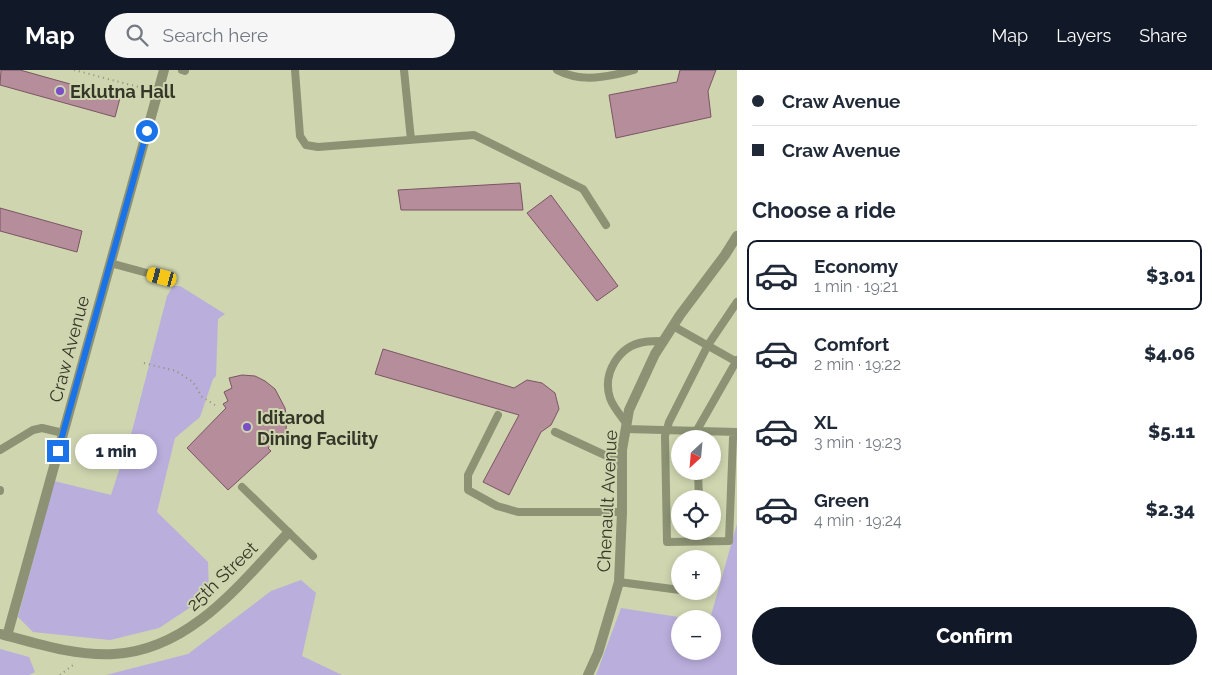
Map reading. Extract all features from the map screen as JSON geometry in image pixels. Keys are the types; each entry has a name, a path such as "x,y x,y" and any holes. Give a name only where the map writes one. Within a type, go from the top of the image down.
{"street":[{"name":"Craw Avenue","path":"3,635 63,433 164,70"},
{"name":"Chenault Avenue","path":"588,675 598,653 619,582 622,450 629,410 656,354 673,326 737,236"},
{"name":"25th Street","path":"3,635 79,653 114,654 138,650 182,633 221,604 288,533"}],"lane":[{"path":"295,70 300,136 306,145 318,147 474,135 583,189 606,225"},
{"path":"404,70 411,140"},
{"path":"557,70 563,74 584,78 611,77 634,70"},
{"path":"110,263 162,277"},
{"path":"737,302 708,345 669,422 666,436 666,542 729,541 734,438 737,432"},
{"path":"673,326 737,361 700,430"},
{"path":"664,341 643,342 626,350 615,360 607,377 610,398 626,426 671,431"},
{"path":"498,415 468,475 468,490 497,506 518,512 622,512"},
{"path":"0,450 34,430 42,428 63,433"},
{"path":"556,432 622,463"},
{"path":"721,433 737,432"},
{"path":"242,487 313,556"},
{"path":"619,582 671,589"}],"path":[{"path":"74,70 158,93"},
{"path":"144,363 176,370 193,382 202,397 215,405"},
{"path":"60,675 73,666 79,653"}],"shaded area":[{"path":"173,286 180,286 225,314 218,319 216,376 213,379 200,417 175,438 157,512 208,562 209,595 159,628 110,640 33,632 18,617 54,481 111,495 132,431 167,296"},
{"path":"737,524 737,675 596,675 621,608 671,616 671,660 721,660 721,610 713,610 715,600 721,600 721,580"},
{"path":"301,580 316,593 302,656 342,675 106,675 188,654 271,591"},
{"path":"0,649 29,657 35,672 29,675 0,675"}],"building":[{"name":"Eklutna Hall","path":"1,70 20,70 120,98 115,117 0,85"},
{"path":"680,70 716,70 708,91 711,117 616,138 609,95 677,82"},
{"path":"520,183 523,210 401,210 398,190"},
{"path":"551,195 618,286 597,301 527,213"},
{"path":"0,208 82,231 77,252 0,231"},
{"path":"383,349 514,388 527,380 542,383 555,393 559,409 551,425 541,432 509,495 483,482 519,415 375,374"},
{"name":"Iditarod Dining Facility","path":"242,375 255,376 275,389 285,408 287,421 285,437 281,436 268,448 271,451 228,490 187,448 226,408 223,404 228,401 224,392 232,388 229,378"}],"place":[{"name":"Eklutna Hall","path":"60,91"},
{"name":"Iditarod Dining Facility","path":"247,427"}],"route":[{"path":"58,451 147,131"}]}
